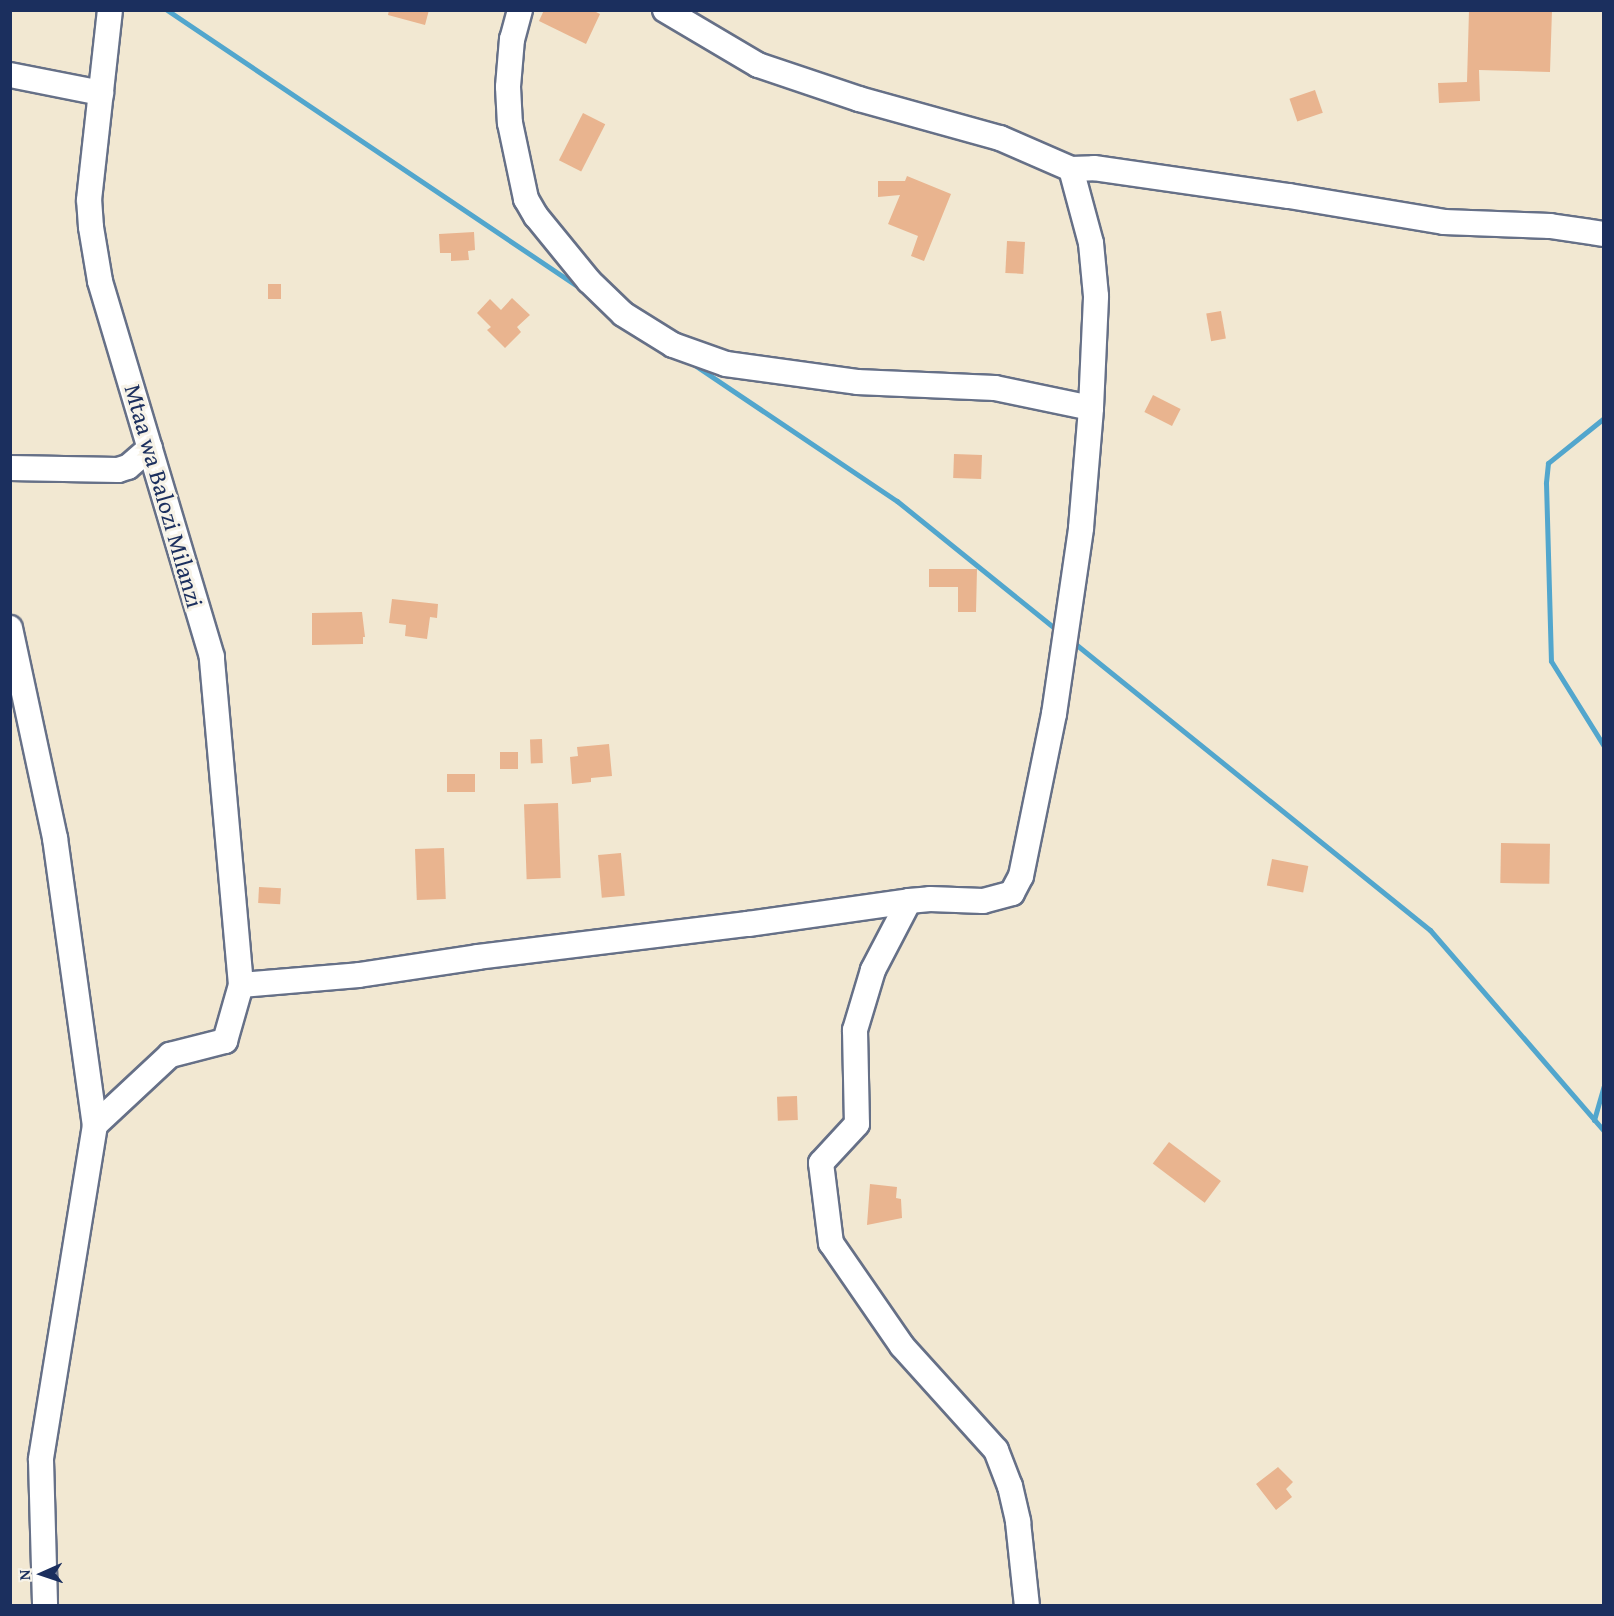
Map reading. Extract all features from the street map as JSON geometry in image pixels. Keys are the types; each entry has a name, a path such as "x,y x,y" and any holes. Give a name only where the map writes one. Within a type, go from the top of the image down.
{"street":[{"name":"Mtaa wa Balozi Milanzi","path":"111,10 89,200 91,227 100,281 212,657 241,985"},
{"path":"520,10 512,39 508,87 510,123 526,199 536,216 589,281 623,314 673,345 726,364 857,382 995,388 1091,408"},
{"path":"665,10 758,65 858,99 1000,138 1071,169 1094,168 1278,194 1444,222 1550,226 1604,234"},
{"path":"10,75 101,93"},
{"path":"95,1125 170,1055 225,1041 241,985 359,975 478,957 748,924 909,901 930,899 983,901 1012,893 1022,876 1054,714 1081,528 1091,408 1096,296 1091,243 1071,169"},
{"path":"10,468 118,470 128,467 150,448"},
{"path":"10,628 55,838 95,1125 41,1460 45,1605"},
{"path":"909,901 873,970 855,1030 857,1124 821,1163 831,1243 902,1346 996,1450 1010,1486 1018,1522 1028,1605"}],"building":[{"path":"389,10 429,10 425,25 388,15"},
{"path":"544,10 592,10 600,14 586,44 539,21"},
{"path":"1469,10 1552,10 1550,72 1479,70 1480,101 1439,103 1438,83 1467,82"},
{"path":"1315,90 1323,113 1297,121 1289,99"},
{"path":"583,113 605,124 581,172 559,160"},
{"path":"907,176 951,194 924,261 911,256 918,236 888,224 900,195 878,197 878,181 905,181"},
{"path":"474,232 475,250 468,251 469,260 451,261 451,253 440,253 439,234"},
{"path":"1007,241 1025,242 1023,274 1005,273"},
{"path":"268,284 281,284 281,299 268,299"},
{"path":"512,298 530,315 517,327 521,332 505,348 487,330 491,327 477,313 490,299 501,310"},
{"path":"1221,311 1226,339 1211,341 1206,314"},
{"path":"1153,395 1181,409 1172,426 1144,412"},
{"path":"954,454 982,455 981,479 953,478"},
{"path":"929,569 977,569 976,612 958,612 958,587 929,587"},
{"path":"392,599 438,604 437,618 430,617 427,639 405,636 406,625 389,623"},
{"path":"362,612 365,637 363,637 363,644 312,645 312,613"},
{"path":"530,739 542,739 543,763 531,763"},
{"path":"609,744 612,776 591,778 591,782 572,784 570,757 578,756 577,747"},
{"path":"500,752 518,752 518,769 500,769"},
{"path":"447,774 475,774 475,792 447,792"},
{"path":"558,803 561,878 527,879 524,804"},
{"path":"1501,843 1550,844 1549,884 1500,883"},
{"path":"444,848 446,899 417,900 415,849"},
{"path":"621,853 625,896 602,898 598,855"},
{"path":"1272,859 1308,866 1303,893 1267,886"},
{"path":"259,887 281,888 280,904 258,903"},
{"path":"797,1096 798,1120 778,1121 777,1097"},
{"path":"1169,1142 1221,1181 1205,1203 1153,1164"},
{"path":"870,1184 897,1187 896,1198 901,1199 902,1218 867,1225"},
{"path":"1278,1467 1293,1482 1286,1489 1292,1497 1276,1510 1256,1484"}],"waterway":[{"path":"167,10 583,290"},
{"path":"693,364 897,501 1058,631"},
{"path":"1604,418 1548,463 1546,483 1551,661 1604,746"},
{"path":"1073,642 1430,930 1604,1131"},
{"path":"1594,1120 1604,1086"}]}
